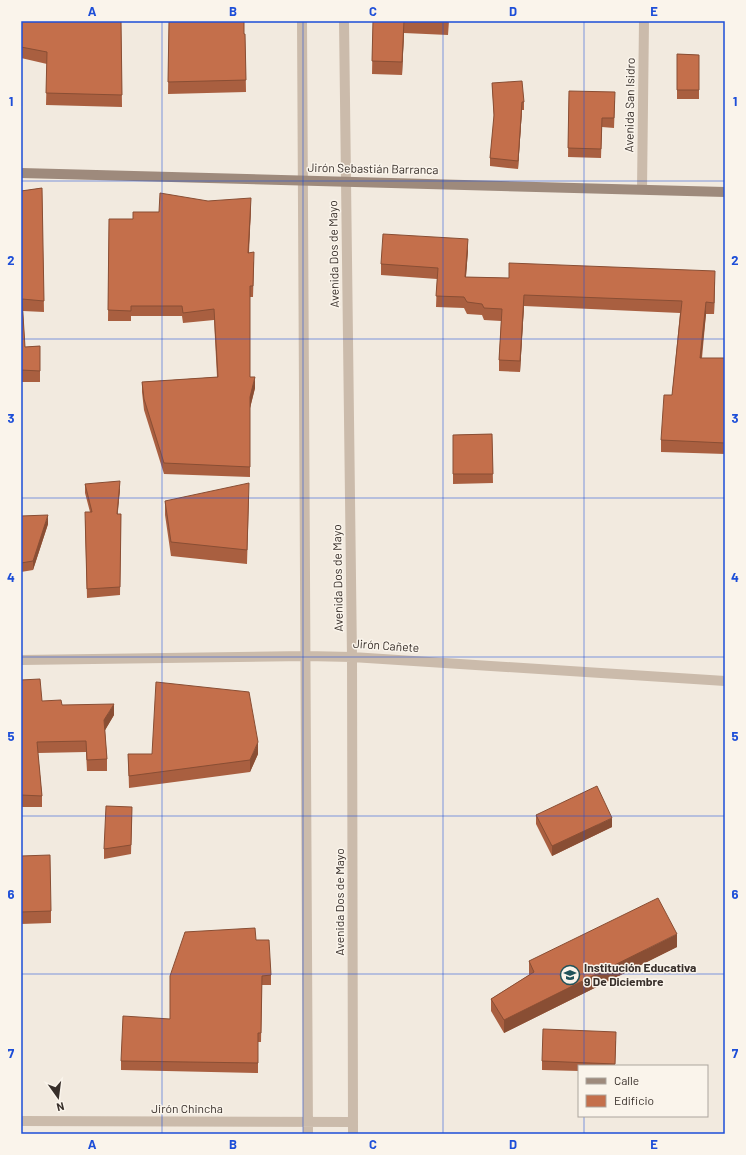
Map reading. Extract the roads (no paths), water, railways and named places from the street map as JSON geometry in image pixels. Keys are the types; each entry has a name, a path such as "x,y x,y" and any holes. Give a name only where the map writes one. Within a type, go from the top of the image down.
{"street":[{"path":"302,21 308,1134"},
{"name":"Avenida Dos de Mayo","path":"344,21 352,657 353,1134"},
{"name":"Avenida San Isidro","path":"642,189 644,21"},
{"name":"Jirón Sebastián Barranca","path":"21,173 725,192"},
{"name":"Jirón Cañete","path":"21,660 306,656 352,657 725,681"},
{"name":"Jirón Chincha","path":"21,1121 353,1122"}],"place":[{"name":"Institución Educativa 9 De Diciembre","path":"570,975"}]}
